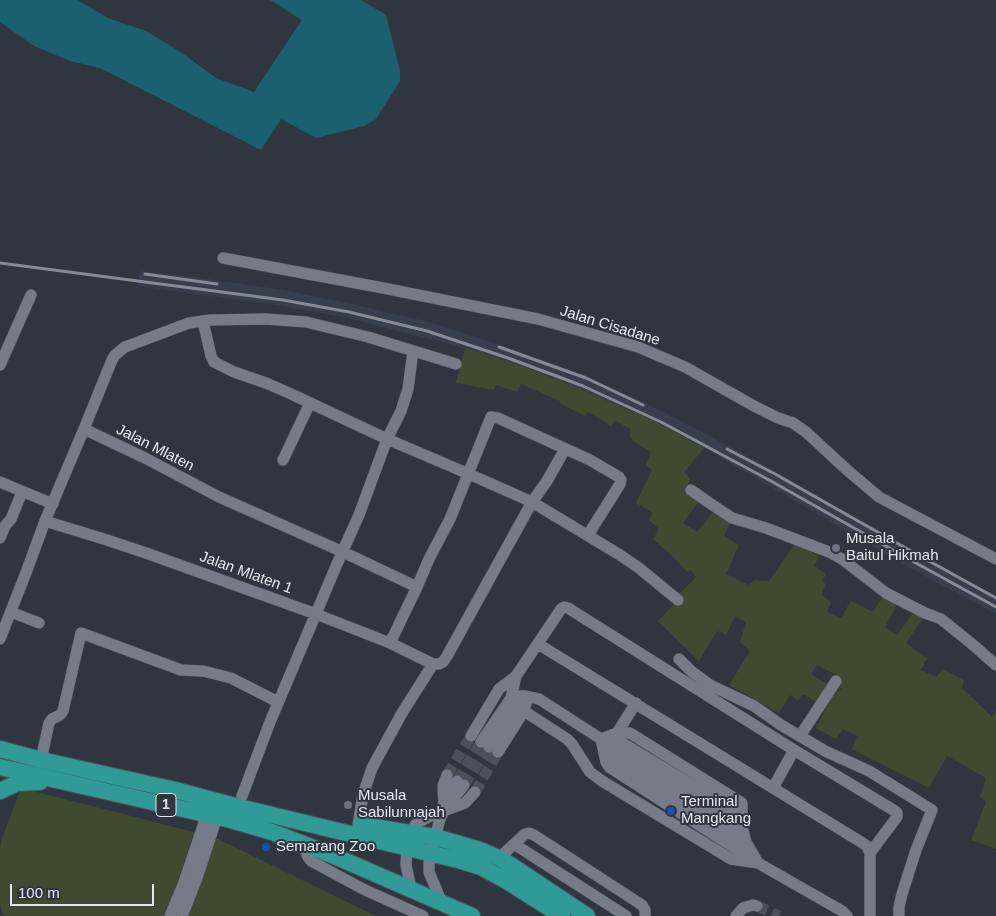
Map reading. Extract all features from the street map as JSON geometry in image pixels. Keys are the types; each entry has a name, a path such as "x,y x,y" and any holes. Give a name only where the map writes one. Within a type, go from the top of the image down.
{"highway":[{"name":"1","path":"0,749 176,790 199,788 226,811 272,832 332,854 472,916"},
{"name":"1","path":"0,767 226,811 341,831 408,840"},
{"path":"0,791 17,783 60,780"},
{"path":"226,811 358,825 408,840 433,845 469,846 499,858 587,916"},
{"path":"332,854 343,843 341,831"},
{"path":"433,845 505,880 562,916"}],"street":[{"name":"Jalan Cisadane","path":"222,258 538,319 638,347 685,367 754,406 793,423 806,432 879,497 996,559"},
{"path":"0,365 31,295"},
{"path":"0,638 6,618 45,521 115,355 125,347 189,323 266,318 306,322 368,337 456,364"},
{"path":"203,321 214,362 234,372 266,383 387,439 532,502 640,568 678,600"},
{"path":"170,916 256,755 359,515 387,439 401,411 408,389 413,351"},
{"path":"283,460 310,403"},
{"path":"390,643 450,519 491,417 498,418 565,449 619,477 621,480 620,484 588,535"},
{"name":"Jalan Mlaten","path":"84,429 145,458 219,497 417,587"},
{"path":"358,825 363,796 372,768 433,664 443,662 447,656 532,502 547,481 565,449"},
{"path":"0,482 53,504"},
{"path":"691,490 732,518 781,533 842,559 886,592 941,620 996,665"},
{"path":"0,538 5,526 11,519 22,492"},
{"name":"Jalan Mlaten 1","path":"45,521 130,548 316,614 390,643 433,664"},
{"path":"485,744 499,689 516,676 561,609 568,608 897,813 897,817 870,853"},
{"path":"6,618 39,623"},
{"path":"41,760 49,723 52,718 60,715 63,711 81,633 181,670 203,671 230,678 278,702"},
{"path":"538,644 867,846 870,853 870,916"},
{"path":"679,659 710,685 754,706 800,736 836,757 883,779 932,810 916,850 902,894 899,916"},
{"path":"485,744 526,708 520,696 516,676"},
{"path":"800,736 836,681"},
{"path":"520,696 540,699 742,827"},
{"path":"485,744 520,696"},
{"path":"617,734 636,703"},
{"path":"524,711 572,744 590,772 596,777 731,858 758,863"},
{"path":"601,739 617,734 630,733 742,803 742,827 746,842 758,863"},
{"path":"601,739 624,744 742,815"},
{"path":"601,739 614,758 746,842"},
{"path":"601,739 609,768 730,846 842,911 847,916"},
{"path":"773,788 794,750"},
{"path":"442,904 429,872 429,864 439,822 456,780 443,786 445,805"},
{"path":"411,889 407,873 408,840 416,824 445,805 465,803 475,792"},
{"path":"182,916 226,811"},
{"path":"499,858 525,834 534,835 642,905 645,910 645,916"},
{"path":"514,844 626,916"},
{"path":"307,845 306,852 311,861 366,890 423,916"},
{"path":"736,916 742,908 753,905 757,906"}],"shaded area":[{"path":"140,271 284,290 429,322 588,376 668,414 777,472 996,597 996,614 910,568 704,448 652,420 528,368 465,348 347,318 282,306 138,286"}],"green space":[{"path":"465,348 528,368 591,394 652,420 704,448 684,472 690,479 686,491 700,500 683,523 697,532 714,511 732,519 724,536 739,545 726,574 749,585 754,580 769,581 795,543 819,556 814,566 826,574 823,580 825,585 822,595 831,602 827,612 841,618 851,601 873,612 883,596 897,604 885,627 897,635 914,612 923,618 906,643 927,658 921,670 936,677 943,669 964,680 962,688 992,717 996,711 996,849 971,840 986,802 980,797 986,778 947,756 929,788 852,749 857,736 843,729 836,739 816,728 832,697 841,689 837,675 817,665 811,674 827,684 817,702 803,694 798,700 790,695 779,713 729,685 750,651 740,642 746,622 735,617 726,635 717,631 699,661 658,621 696,577 691,570 687,572 653,539 659,529 649,520 653,513 636,503 652,470 646,465 651,452 633,441 630,436 630,429 615,420 611,426 588,412 585,416 560,403 560,401 521,384 517,392 496,385 494,390 456,383"},
{"path":"21,788 194,832 174,893 163,916 6,916 2,914 0,901 1,841"},
{"path":"216,838 376,916 186,916"}],"water":[{"path":"0,0 77,0 108,18 146,31 182,53 216,78 254,92 302,20 270,0 361,0 386,15 400,71 400,81 376,119 364,126 316,138 281,119 261,150 100,68 70,61 34,46 0,22"}],"tunnel":[{"path":"447,775 471,736"},
{"path":"457,781 481,742"},
{"path":"464,785 489,747"},
{"path":"475,792 498,752"},
{"path":"757,906 779,916"}],"railway":[{"path":"0,263 283,300 349,312 427,331 508,358 583,386 661,422 771,481 996,607"},
{"path":"145,274 217,284"},
{"path":"499,347 586,378 643,405"},
{"path":"727,449 996,598"}],"place":[{"name":"Musala Baitul Hikmah","path":"836,548"},
{"name":"Musala Sabilunnajah","path":"348,805"},
{"name":"Terminal Mangkang","path":"671,811"},
{"name":"Semarang Zoo","path":"266,847"}]}
